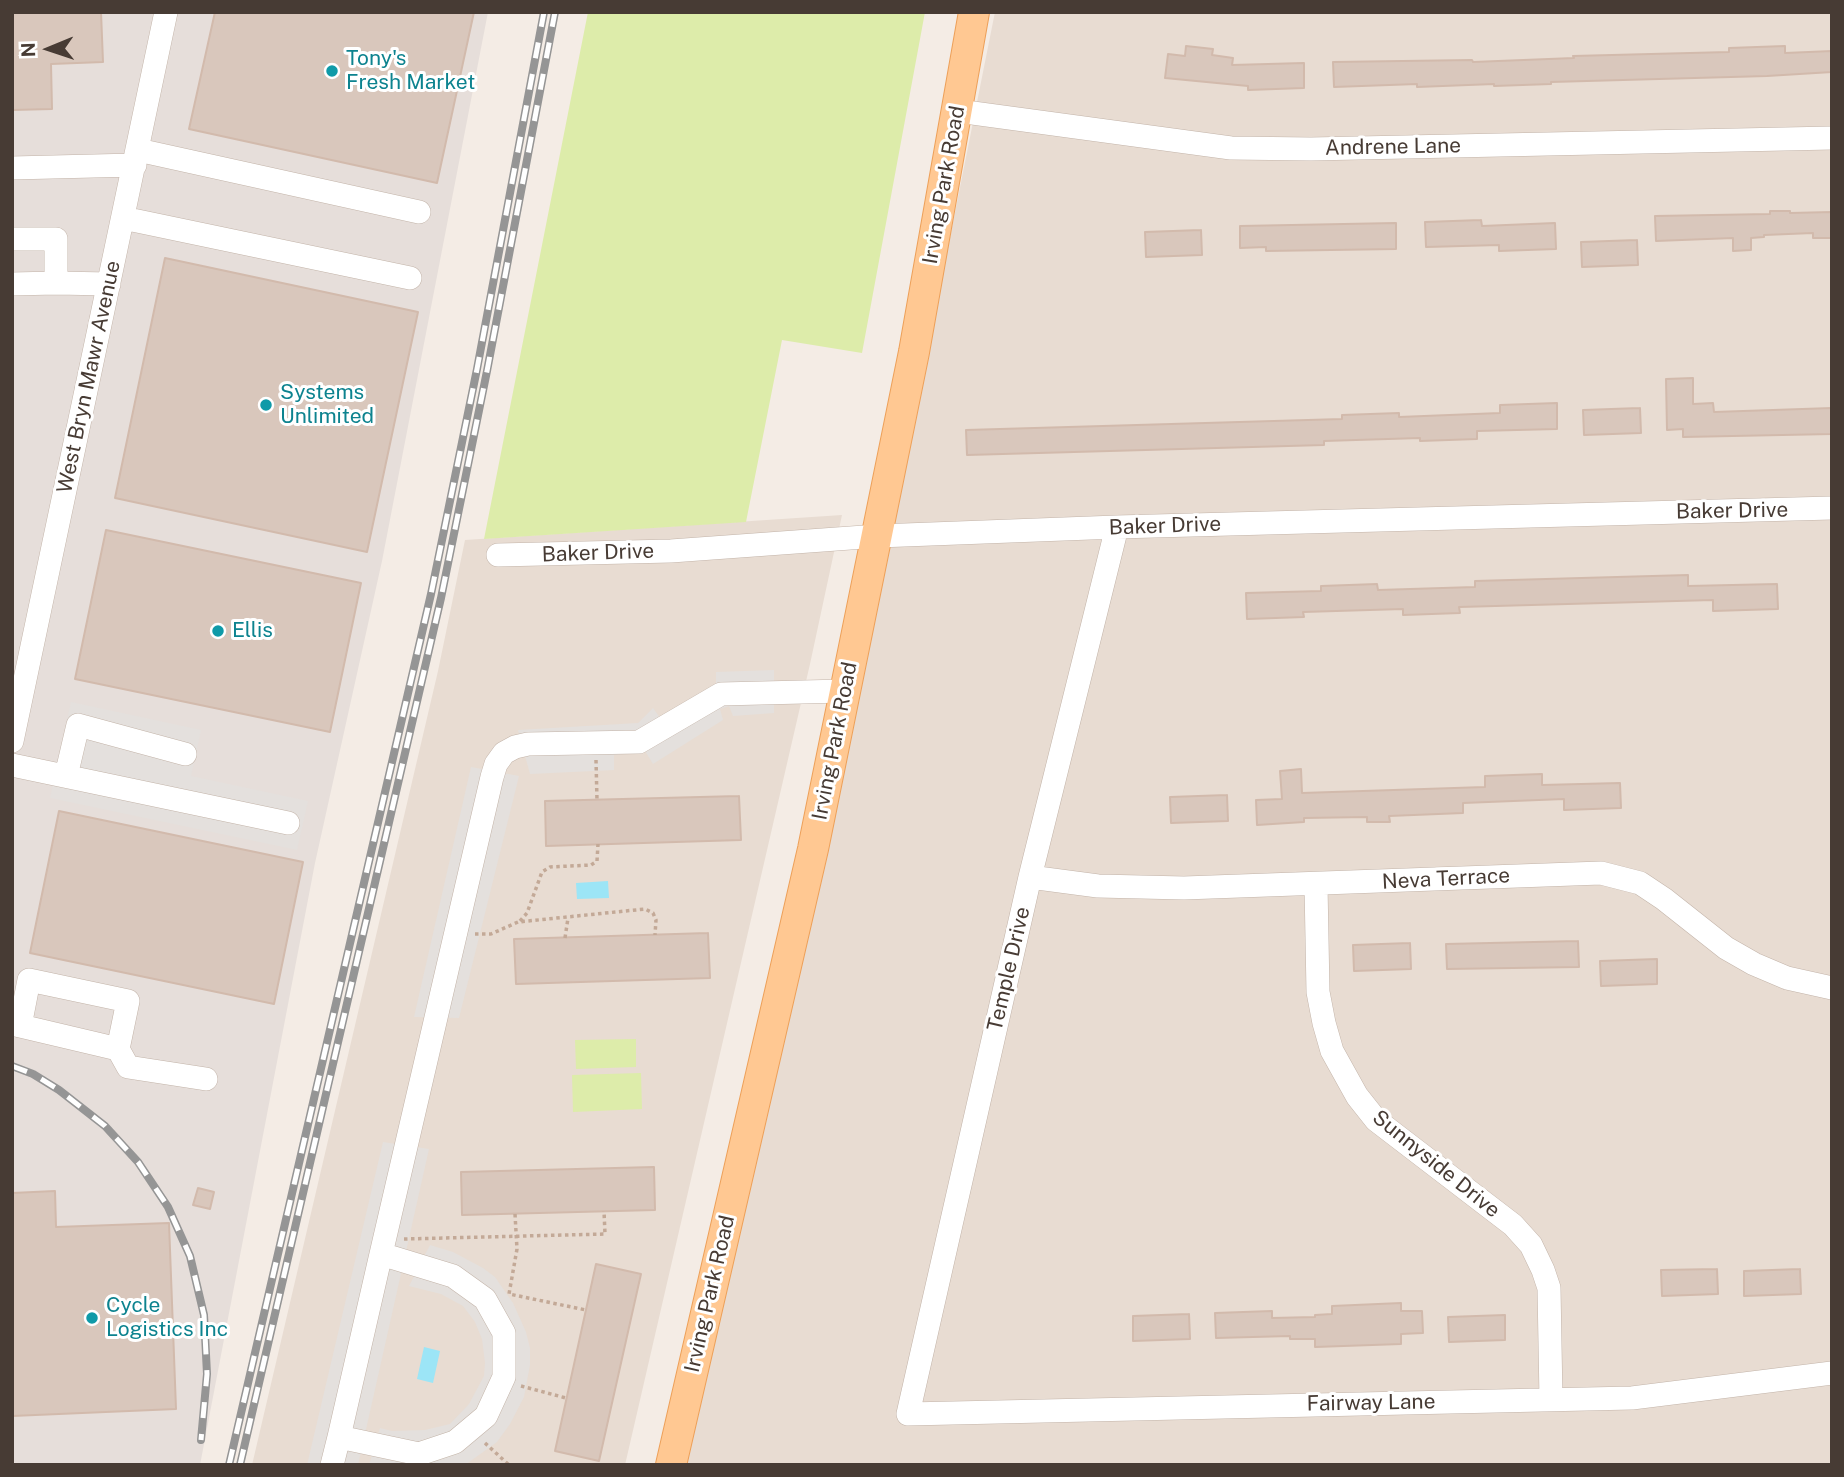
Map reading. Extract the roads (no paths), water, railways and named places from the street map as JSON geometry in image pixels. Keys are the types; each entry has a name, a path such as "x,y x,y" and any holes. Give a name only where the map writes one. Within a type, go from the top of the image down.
{"main road":[{"name":"Irving Park Road","path":"671,1465 813,849 878,536 958,111 974,12"}],"street":[{"name":"West Bryn Mawr Avenue","path":"12,741 166,12"},
{"name":"Andrene Lane","path":"958,111 1231,148 1325,149 1832,138"},
{"path":"12,168 136,158 419,212"},
{"path":"123,219 410,278"},
{"path":"12,239 56,239 56,283"},
{"path":"12,284 109,284"},
{"name":"Baker Drive","path":"498,555 671,551 878,536 1117,527 1832,509"},
{"name":"Temple Drive","path":"908,1414 1030,877 1117,527"},
{"path":"332,1465 496,764 504,754 515,747 528,744 639,741 721,694 844,691"},
{"path":"66,776 78,725 185,754"},
{"path":"12,765 288,823"},
{"name":"Neva Terrace","path":"1030,877 1098,886 1148,888 1316,885 1586,872 1619,876 1640,883 1726,947 1754,964 1787,978 1832,988"},
{"name":"Sunnyside Drive","path":"1316,885 1318,992 1332,1051 1357,1096 1376,1120 1513,1225 1531,1245 1544,1270 1549,1288 1550,1399"},
{"path":"118,1049 16,1025 29,980 128,1000 118,1049 128,1067 205,1079"},
{"path":"339,1437 419,1454 455,1442 486,1416 503,1381 504,1333 485,1299 453,1276 383,1244"},
{"name":"Fairway Lane","path":"908,1414 1632,1398 1832,1373"}],"water":[{"path":"608,881 609,898 577,899 576,883"},
{"path":"424,1347 440,1351 433,1383 417,1379"}],"railway":[{"path":"229,1465 431,594 477,369 544,12"},
{"path":"240,1465 441,598 555,12"},
{"path":"12,1066 33,1074 59,1090 105,1126 138,1162 168,1207 190,1256 204,1315 207,1374 201,1440"}],"place":[{"name":"Tony's Fresh Market","path":"332,71"},
{"name":"Systems Unlimited","path":"266,405"},
{"name":"Ellis","path":"218,631"},
{"name":"Cycle Logistics Inc","path":"92,1318"}]}
